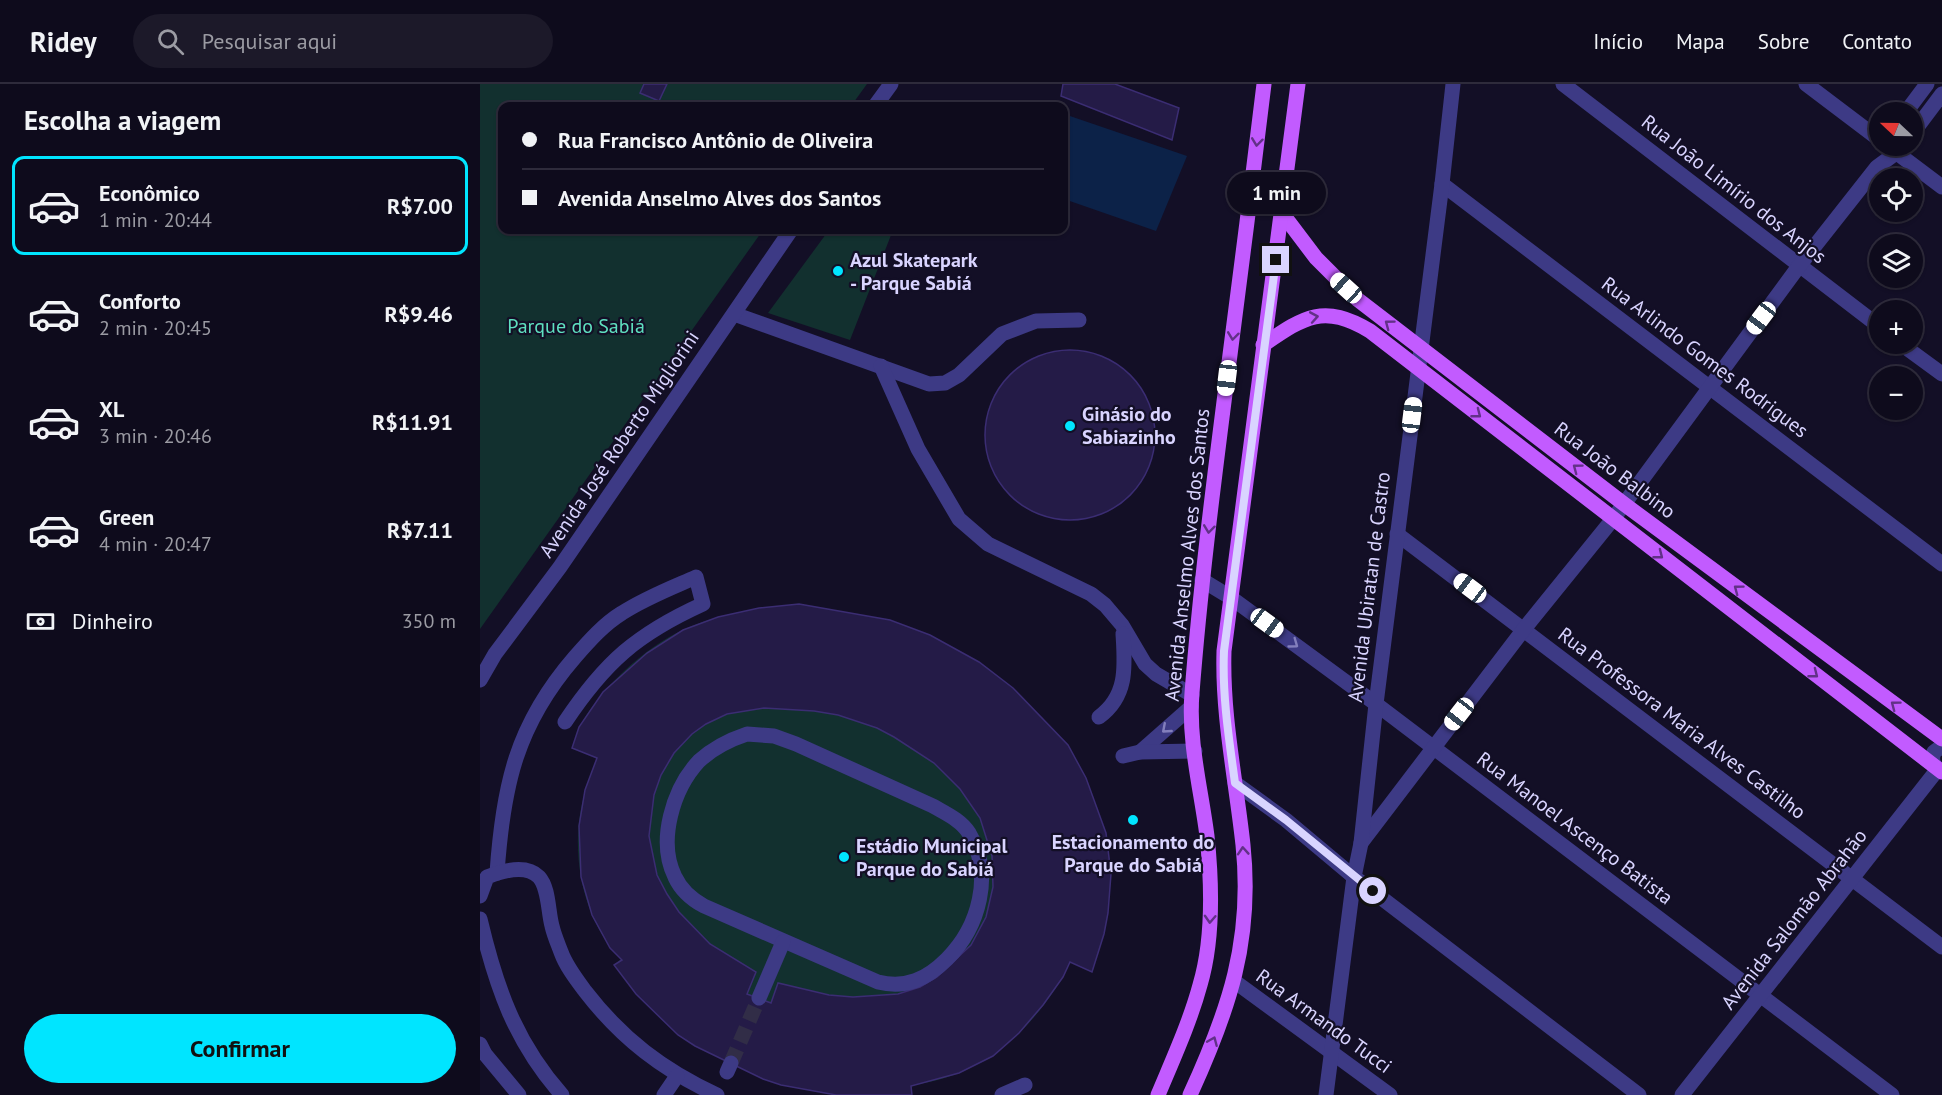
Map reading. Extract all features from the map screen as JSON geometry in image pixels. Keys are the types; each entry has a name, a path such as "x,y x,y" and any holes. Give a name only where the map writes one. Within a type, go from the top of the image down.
{"main road":[{"name":"Avenida Anselmo Alves dos Santos","path":"1158,1095 1189,1019 1201,983 1207,952 1210,888 1207,837 1195,751 1192,701 1202,580 1264,84"},
{"path":"1190,1095 1218,1030 1234,981 1242,946 1243,847 1226,721 1224,651 1298,84"},
{"name":"Rua João Balbino","path":"1282,213 1316,258 1358,299 1624,504 1942,740"},
{"name":"Rua João Balbino","path":"1263,345 1306,318 1329,315 1360,325 1941,771"}],"street":[{"path":"878,102 891,84"},
{"name":"Avenida Ubiratan de Castro","path":"1326,1095 1354,877 1361,843 1376,704 1453,84"},
{"name":"Rua João Limírio dos Anjos","path":"1563,84 1869,319"},
{"path":"1806,84 1869,132"},
{"path":"1914,102 1927,84"},
{"path":"1923,119 1942,94"},
{"path":"1361,843 1524,629 1613,519 1799,266 1885,156"},
{"path":"1903,156 1942,187"},
{"name":"Rua Arlindo Gomes Rodrigues","path":"1442,184 1942,564"},
{"name":"Avenida José Roberto Migliorini","path":"480,680 495,654 560,567 788,234"},
{"path":"734,314 929,384 945,383 959,375 1002,334 1036,321 1079,320"},
{"path":"1915,354 1942,374"},
{"path":"881,366 918,449 959,519 988,544 1091,594 1105,605 1122,625 1144,664 1192,701 1140,752"},
{"name":"Rua Professora Maria Alves Castilho","path":"1397,534 1942,947"},
{"path":"497,873 504,802 512,769 523,737 541,702 560,674 591,638 620,614 654,595 696,577 703,604 668,620 629,647 591,685 565,722"},
{"name":"Rua Manoel Ascenço Batista","path":"1202,580 1230,597 1376,704 1892,1095"},
{"path":"1099,717 1110,709 1119,694 1123,680 1125,663 1122,625"},
{"path":"747,734 759,734 774,736 796,744 933,806 959,822 969,833 978,860 981,880 978,909 973,923 960,944 937,969 927,976 908,984 888,984 863,976 783,942 704,906 685,892 674,875 669,860 670,818 676,798 687,776 700,761 724,743 747,734"},
{"name":"Avenida Salomão Abrahão","path":"1682,1095 1760,994 1941,771 1934,765 1932,757 1942,746"},
{"path":"1123,756 1140,752 1195,751"},
{"path":"1235,783 1286,820 1354,877 1639,1095"},
{"path":"480,896 487,877 497,873 524,870 539,878 544,889 552,928 563,957 577,981 613,1025 677,1076 717,1095"},
{"path":"480,920 499,991 513,1025 531,1055 562,1095"},
{"path":"759,998 783,942"},
{"name":"Rua Armando Tucci","path":"1234,981 1390,1095"},
{"path":"480,1044 485,1054 519,1095"},
{"path":"664,1095 677,1076"},
{"path":"1002,1095 1025,1085"}],"green space":[{"name":"Parque do Sabiá","path":"480,84 867,84 854,102 498,102 498,234 760,234 480,629"},
{"name":"Azul Skatepark - Parque Sabiá","path":"826,234 891,234 850,340 768,313"},
{"name":"Estádio Municipal Parque do Sabiá","path":"799,604 890,620 930,635 979,662 1013,688 1068,745 1086,778 1106,833 1108,913 1092,972 1070,962 1038,1012 1010,1041 995,1053 961,1072 912,1086 912,1095 836,1095 781,1085 763,1079 695,1046 678,1035 636,994 614,965 621,959 607,942 596,923 581,879 578,833 587,785 597,758 572,748 579,728 599,698 639,658 683,630 725,615"}],"water":[{"path":"1068,115 1187,156 1156,231 1068,200"}],"building":[{"path":"644,84 667,84 659,101 640,93"},
{"path":"1063,84 1115,84 1179,108 1172,140 1061,96"},
{"name":"Ginásio do Sabiazinho","path":"1070,350 1087,351 1103,356 1130,375 1149,402 1154,418 1154,452 1149,468 1130,495 1103,514 1087,519 1070,520 1053,519 1037,514 1010,495 991,468 986,452 985,435 986,418 991,402 1010,375 1037,356 1053,351"},
{"name":"Estádio Municipal Parque do Sabiá","path":"799,604 890,620 930,635 979,662 1013,688 1068,745 1086,778 1106,833 1111,874 1108,913 1092,972 1070,962 1063,977 1043,1005 1019,1033 993,1056 959,1073 911,1086 912,1095 836,1095 781,1085 763,1079 695,1046 678,1035 636,994 614,965 622,960 610,948 592,915 581,877 579,826 585,790 597,758 572,748 579,727 603,692 647,653 683,630 718,617 759,608","holes":["764,708 838,715 877,728 894,737 934,763 960,789 980,818 992,856 993,887 986,917 971,945 937,977 920,987 898,994 853,997 829,995 778,983 771,1003 747,994 756,972 710,944 679,912 657,875 649,836 654,795 661,775 674,753 692,734 727,714"]}],"tunnel":[{"path":"731,1063 759,998"}],"place":[{"name":"Azul Skatepark - Parque Sabiá","path":"838,271"},
{"name":"Ginásio do Sabiazinho","path":"1070,426"},
{"name":"Estacionamento do Parque do Sabiá","path":"1133,820"},
{"name":"Estádio Municipal Parque do Sabiá","path":"844,857"}],"route":[{"path":"1276,260 1224,651 1226,721 1235,783 1286,820 1373,891"}]}
